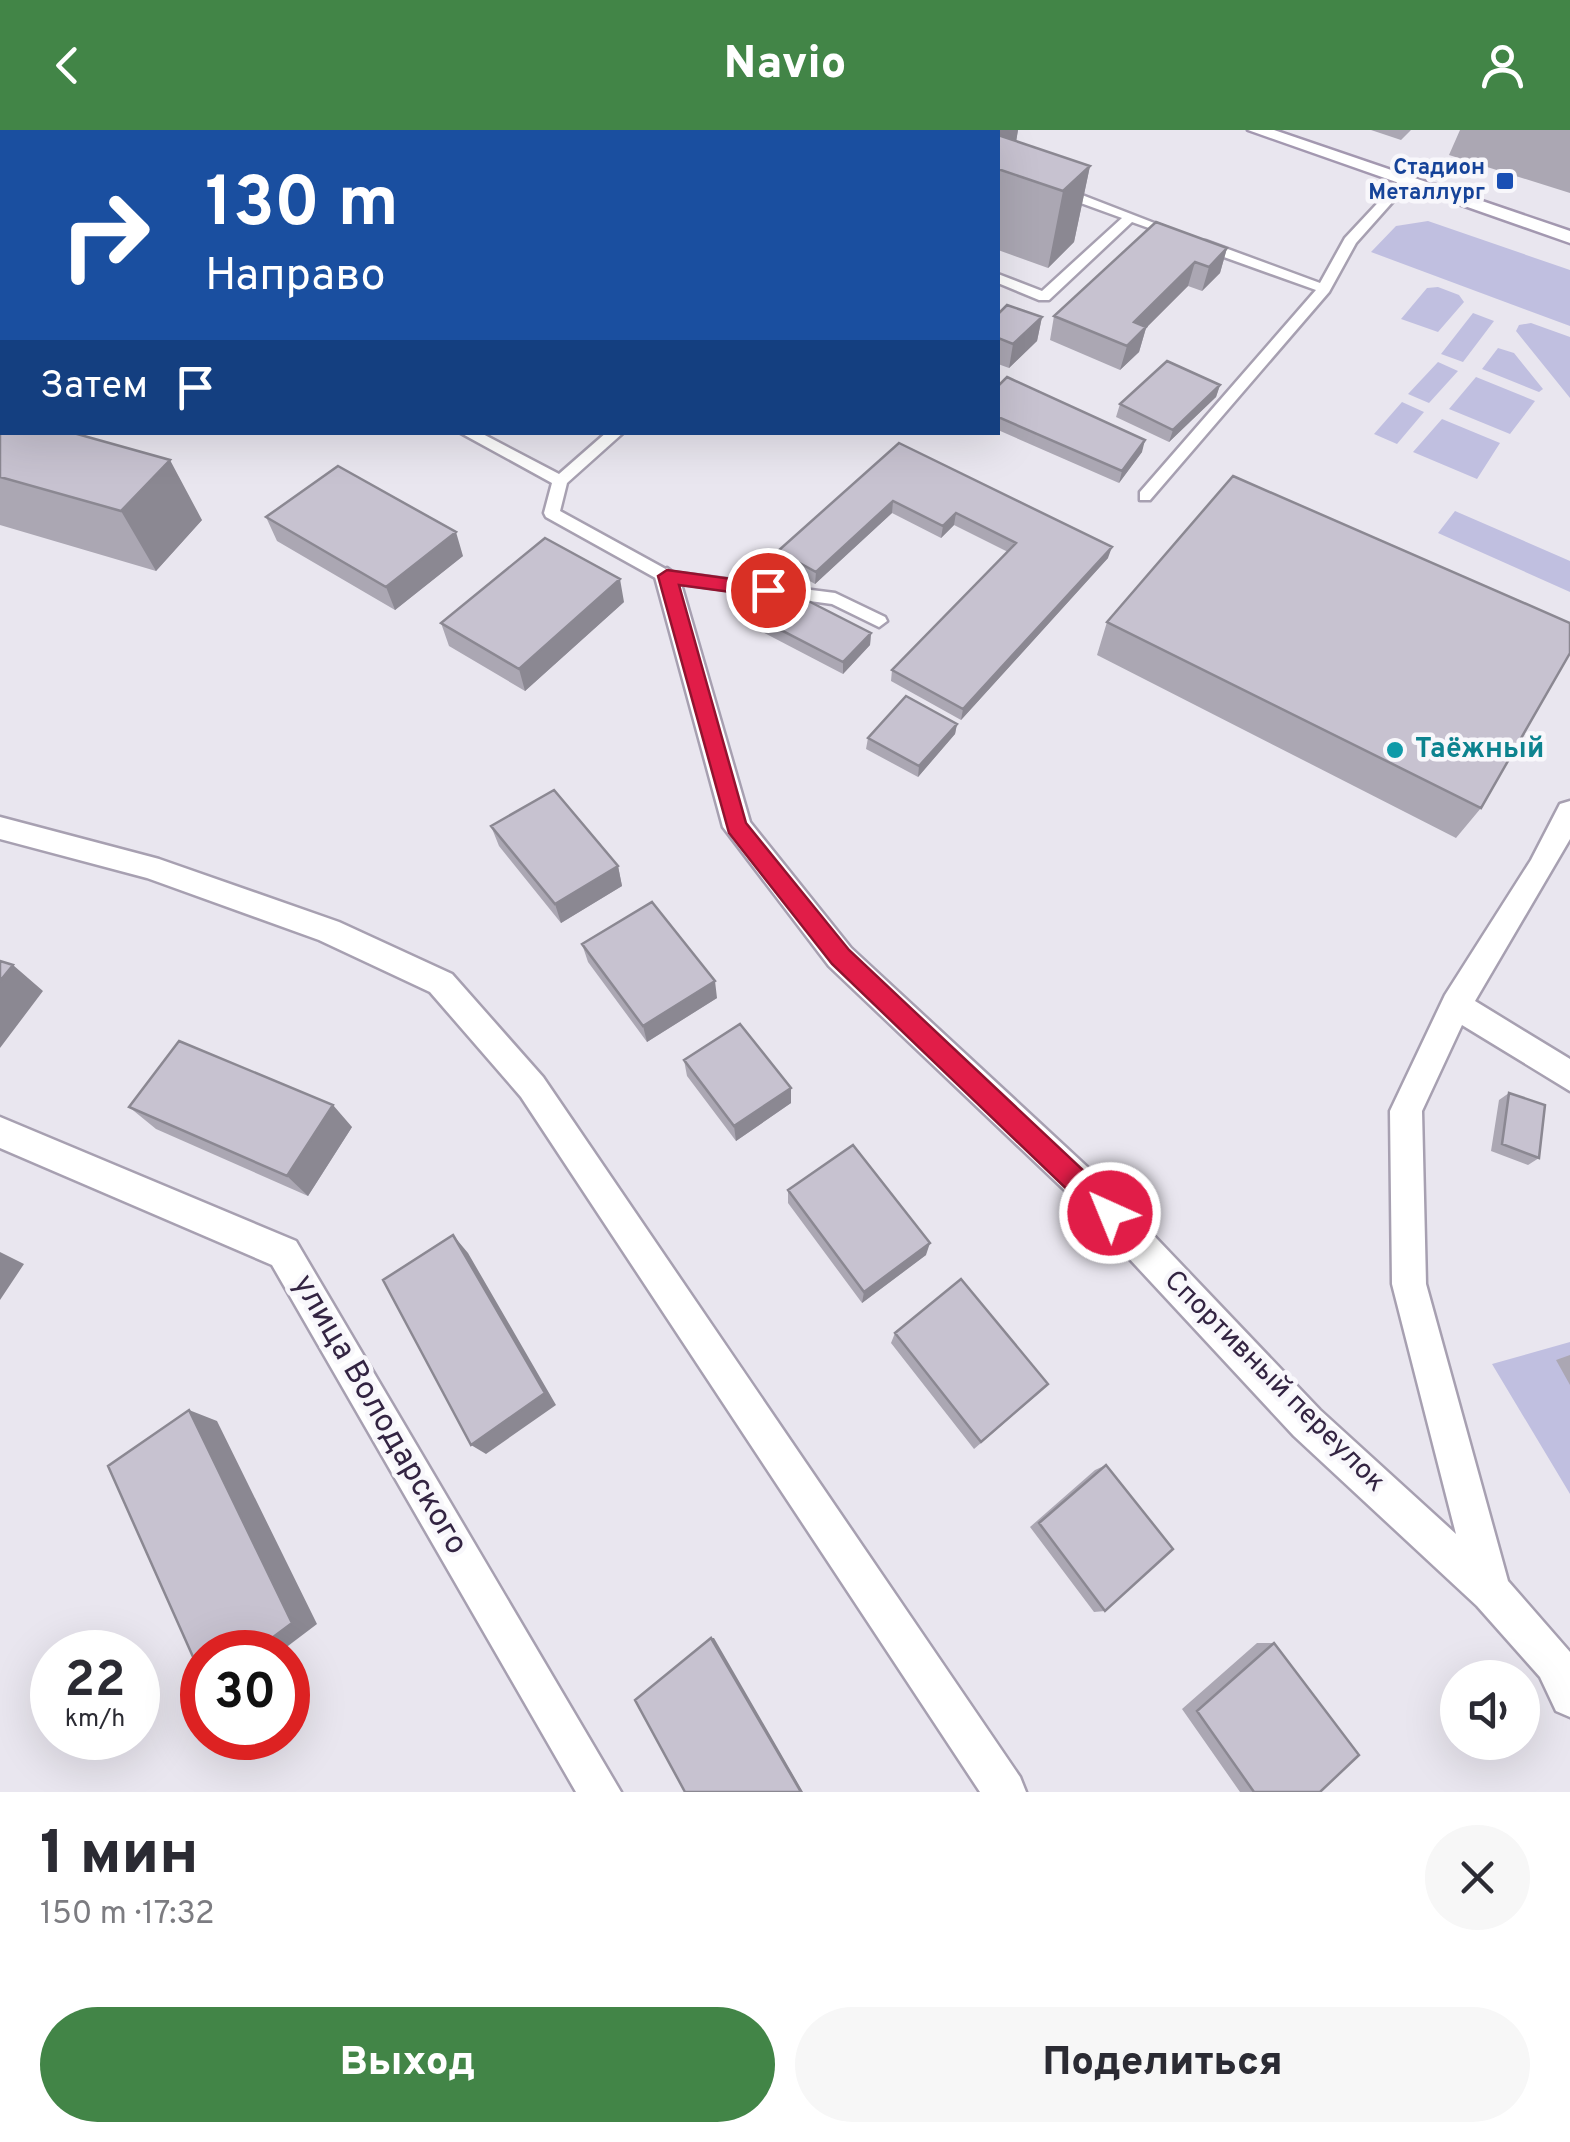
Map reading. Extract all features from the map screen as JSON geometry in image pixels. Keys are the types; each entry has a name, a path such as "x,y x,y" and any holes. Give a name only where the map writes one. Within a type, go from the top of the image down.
{"street":[{"path":"1257,130 1570,237"},
{"name":"Спортивный переулок","path":"667,576 737,826 840,957 1085,1187 1307,1423 1491,1592 1554,1663 1570,1697"},
{"path":"1491,1592 1410,1284 1406,1112 1456,1004 1542,868 1570,812"},
{"path":"0,828 148,867 328,931 441,983 532,1088 1004,1792"},
{"path":"1456,1004 1570,1076"},
{"name":"улица Володарского","path":"0,1132 284,1254 600,1792"}],"lane":[{"path":"1145,496 1324,289 1350,241 1406,180"},
{"path":"1047,186 1324,289"},
{"path":"1000,279 1044,297 1130,217"},
{"path":"472,435 560,481"},
{"path":"614,435 560,481 552,513 667,576 835,599 880,621"}],"shaded area":[{"path":"1428,221 1570,270 1570,326 1371,252 1396,226"},
{"path":"1438,287 1459,295 1464,302 1438,332 1401,319 1427,288"},
{"path":"1473,313 1494,321 1463,362 1441,354"},
{"path":"1531,323 1570,337 1570,398 1516,331 1519,325"},
{"path":"1498,348 1514,353 1543,389 1539,392 1482,369"},
{"path":"1438,362 1458,371 1429,403 1408,394"},
{"path":"1476,377 1535,401 1510,434 1449,409"},
{"path":"1402,402 1424,412 1397,444 1374,434"},
{"path":"1442,419 1500,443 1477,479 1413,452"},
{"path":"1455,511 1570,561 1570,592 1438,533"},
{"path":"1570,1342 1570,1494 1492,1364"}],"building":[{"path":"1000,136 1090,166 1063,191 1000,170"},
{"path":"1156,222 1227,248 1209,267 1195,262 1134,322 1146,327 1127,346 1054,316"},
{"path":"1007,305 1042,317 1013,344 1000,339 1000,312"},
{"path":"1167,361 1220,385 1173,430 1120,404"},
{"path":"1007,377 1145,440 1122,471 1000,418 1000,384"},
{"path":"0,435 81,435 170,460 121,511 0,477"},
{"path":"899,443 1112,547 963,709 892,670 1016,543 956,513 943,526 893,501 816,572 778,551"},
{"path":"338,466 456,532 386,587 266,517"},
{"name":"Таёжный","path":"1233,476 1570,623 1570,653 1481,808 1107,622"},
{"path":"545,538 620,579 519,669 441,623"},
{"path":"775,584 871,633 843,662 746,612"},
{"path":"906,696 957,724 919,766 868,738"},
{"path":"554,790 618,866 555,904 491,826"},
{"path":"652,902 715,981 643,1026 582,944"},
{"path":"0,961 13,965 0,981"},
{"path":"740,1024 791,1088 734,1126 684,1060"},
{"path":"179,1041 333,1105 287,1176 129,1107"},
{"path":"1509,1093 1545,1105 1539,1158 1502,1144"},
{"path":"853,1145 930,1243 864,1292 788,1190"},
{"path":"453,1235 545,1393 471,1445 383,1280"},
{"path":"961,1279 1048,1384 981,1442 895,1333"},
{"path":"189,1410 292,1623 283,1630 181,1630 108,1466"},
{"path":"1106,1465 1173,1549 1105,1611 1039,1523"},
{"path":"711,1638 801,1792 685,1792 635,1700"},
{"path":"1274,1643 1359,1755 1320,1792 1254,1792 1197,1711"}],"place":[{"name":"Стадион Металлург","path":"1505,181"},
{"name":"Таёжный","path":"1395,750"}],"route":[{"path":"768,590 667,576 737,826 840,957 1110,1213"}]}
